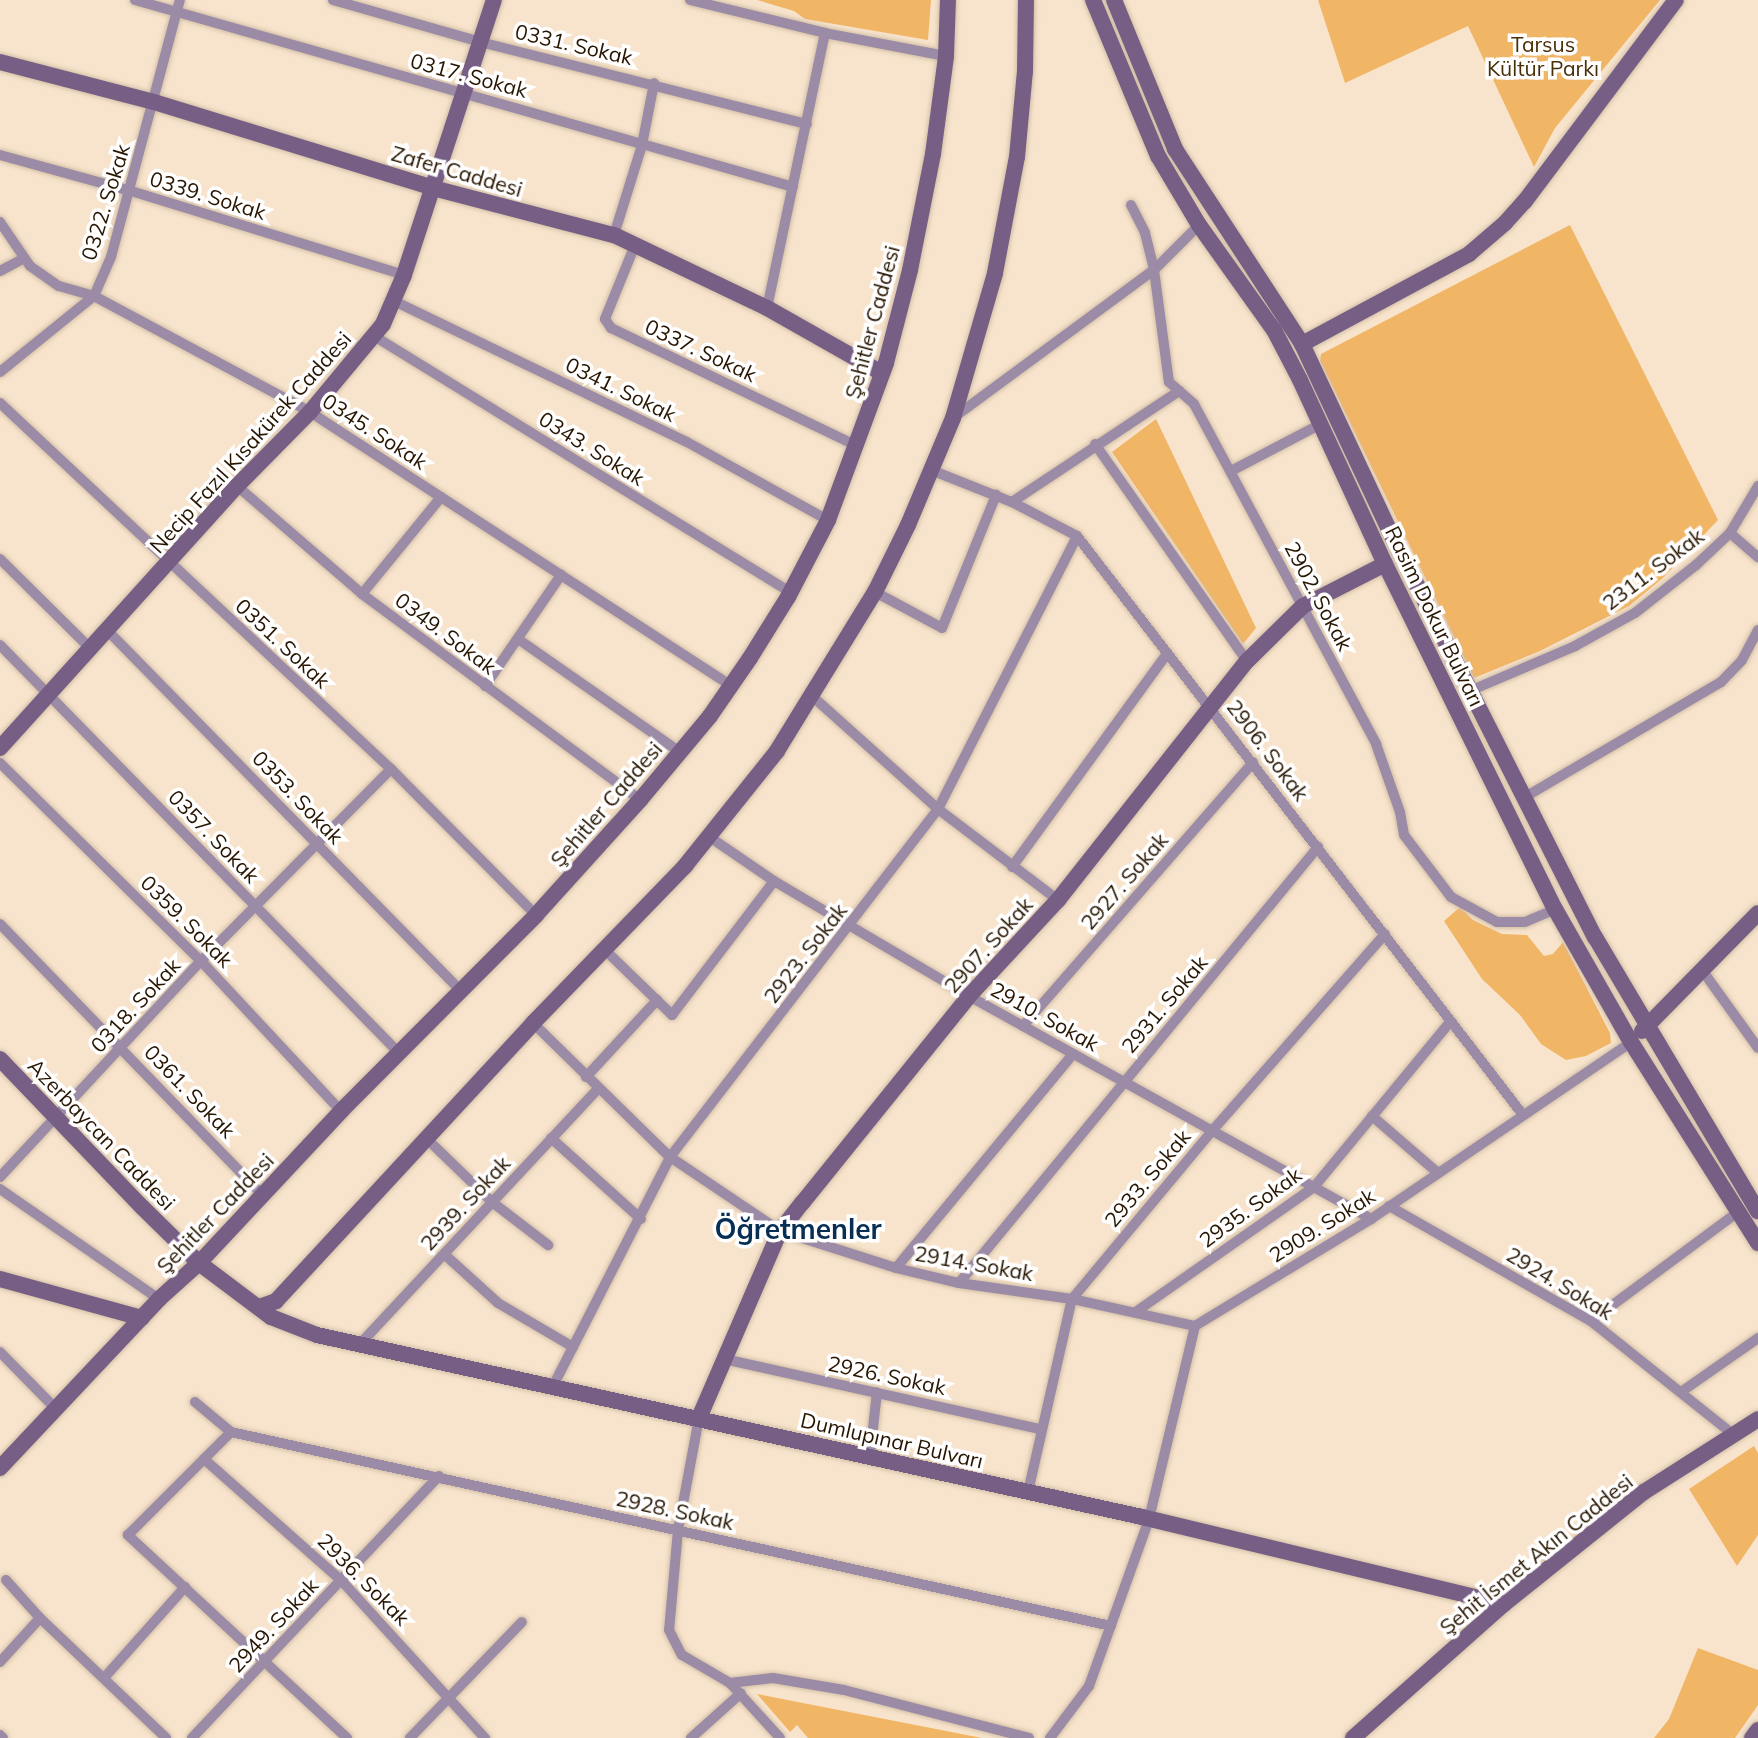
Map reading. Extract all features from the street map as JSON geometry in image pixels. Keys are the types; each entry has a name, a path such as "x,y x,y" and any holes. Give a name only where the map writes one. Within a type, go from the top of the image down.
{"street":[{"name":"0317. Sokak","path":"135,0 793,187"},
{"name":"0322. Sokak","path":"0,372 94,296 111,257 131,191 180,0"},
{"name":"0331. Sokak","path":"333,0 480,42 654,83 807,124"},
{"name":"Necip Fazıl Kısakürek Caddesi","path":"0,748 237,486 310,412 374,336 394,302 404,275 494,0"},
{"path":"690,0 825,33 946,56"},
{"name":"Şehitler Caddesi","path":"0,1468 159,1299 200,1262 264,1195 341,1111 536,915 640,800 710,716 750,658 790,592 828,520 858,446 882,373 910,270 930,167 946,56 948,0"},
{"path":"265,1312 533,1023 685,866 777,751 875,592 953,418 995,274 1017,156 1026,71 1026,0"},
{"path":"1024,22 1032,0"},
{"name":"Rasim Dokur Bulvarı","path":"1093,0 1158,156 1199,225 1274,330 1321,424 1385,564 1555,909 1631,1042 1758,1243"},
{"path":"1114,0 1175,149 1302,344 1389,530 1595,937 1758,1211"},
{"path":"1302,344 1469,254 1505,223 1525,201 1676,0"},
{"path":"767,308 825,33"},
{"name":"Zafer Caddesi","path":"0,62 154,103 433,188 614,235 767,308 882,373"},
{"path":"614,235 642,145 654,83"},
{"name":"0339. Sokak","path":"0,155 131,191 404,275"},
{"name":"2902. Sokak","path":"1131,205 1145,233 1154,270 1169,382 1194,404 1376,744 1400,812 1404,835 1451,897 1497,922 1525,922 1555,909"},
{"name":"0345. Sokak","path":"0,222 30,267 59,286 94,296 310,412 730,685"},
{"path":"953,418 1154,270 1199,225"},
{"name":"0337. Sokak","path":"635,245 605,319 611,328 858,446"},
{"path":"0,271 24,258"},
{"name":"0341. Sokak","path":"394,302 687,442 828,520"},
{"name":"0343. Sokak","path":"374,336 790,592"},
{"path":"1012,502 1094,444 1179,391"},
{"name":"0351. Sokak","path":"0,403 391,769 536,915"},
{"path":"1231,471 1321,424"},
{"path":"1094,444 1247,661"},
{"name":"2906. Sokak","path":"931,470 1012,502 1077,536 1167,654 1212,707 1523,1115"},
{"name":"0349. Sokak","path":"237,486 362,594 640,800"},
{"name":"2311. Sokak","path":"1472,690 1575,646 1635,613 1696,565 1730,533 1758,486"},
{"path":"875,592 942,628 996,495"},
{"path":"362,594 441,496"},
{"path":"1730,533 1758,557"},
{"name":"2923. Sokak","path":"552,1386 641,1219 670,1157 938,809 1077,536"},
{"path":"0,559 90,648"},
{"name":"2907. Sokak","path":"699,1418 780,1231 969,996 1058,900 1247,661 1303,606 1385,564"},
{"path":"485,687 561,575"},
{"name":"0353. Sokak","path":"107,630 461,991"},
{"path":"1525,797 1721,682 1742,660 1758,630"},
{"path":"518,639 680,752"},
{"name":"0357. Sokak","path":"0,645 400,1054"},
{"path":"1012,867 1167,654"},
{"path":"811,695 938,809 1058,900"},
{"name":"2927. Sokak","path":"1023,1026 1253,762"},
{"name":"0359. Sokak","path":"0,763 201,961 341,1111"},
{"name":"0318. Sokak","path":"0,1177 201,961 391,769"},
{"name":"2910. Sokak","path":"708,836 775,881 852,924 969,996 1371,1219"},
{"name":"2931. Sokak","path":"959,1283 1318,847"},
{"path":"604,949 672,1015 775,881"},
{"path":"1631,1042 1758,914"},
{"name":"0361. Sokak","path":"0,924 264,1195"},
{"name":"2933. Sokak","path":"1028,1492 1072,1299 1212,1130 1385,934"},
{"path":"1702,970 1758,1048"},
{"path":"586,1077 657,1000"},
{"name":"2935. Sokak","path":"1137,1311 1314,1187 1451,1021"},
{"name":"2914. Sokak","path":"533,1023 597,1089 670,1157 752,1215 780,1231 896,1268 959,1283 1072,1299 1137,1311 1195,1326"},
{"name":"2909. Sokak","path":"1195,1326 1371,1219 1631,1042"},
{"path":"896,1268 1073,1054"},
{"name":"Azerbaycan Caddesi","path":"0,1059 56,1119 200,1262 265,1312"},
{"name":"2939. Sokak","path":"360,1344 597,1089"},
{"path":"1373,1116 1438,1173"},
{"path":"426,1138 492,1202 548,1245"},
{"path":"551,1138 641,1219"},
{"path":"0,1189 159,1299"},
{"name":"2924. Sokak","path":"1389,1206 1591,1321 1734,1434"},
{"path":"1591,1321 1738,1212"},
{"path":"444,1254 498,1303 573,1347"},
{"path":"0,1279 142,1318"},
{"name":"Dumlupınar Bulvarı","path":"265,1312 317,1335 870,1456 1504,1604"},
{"path":"1050,1738 1089,1686 1150,1520 1195,1326"},
{"path":"1681,1392 1758,1338"},
{"path":"0,1352 56,1409"},
{"name":"2926. Sokak","path":"724,1359 1041,1429"},
{"path":"870,1456 877,1392"},
{"name":"2928. Sokak","path":"195,1402 231,1432 1111,1626"},
{"path":"699,1418 678,1530 669,1630 682,1655 730,1683 780,1738"},
{"name":"Şehit İsmet Akın Caddesi","path":"1353,1738 1504,1604 1644,1492 1758,1419"},
{"path":"231,1432 128,1535 347,1738"},
{"name":"2936. Sokak","path":"204,1459 341,1580 485,1738"},
{"name":"2949. Sokak","path":"192,1738 439,1476"},
{"path":"6,1580 40,1618 166,1738"},
{"path":"104,1678 185,1587"},
{"path":"0,1662 40,1618"},
{"path":"410,1738 522,1622"},
{"path":"730,1683 773,1678 844,1690 1029,1738"},
{"path":"691,1738 741,1693"},
{"path":"1752,1738 1758,1730"}],"green space":[{"path":"757,0 931,0 928,40 805,19 794,11"},
{"name":"Tarsus Kültür Parkı","path":"1318,0 1660,0 1555,128 1534,167 1468,26 1345,83"},
{"path":"1570,225 1718,520 1664,577 1629,606 1540,651 1474,678 1320,361 1321,354"},
{"path":"1156,419 1256,628 1243,644 1112,452"},
{"path":"1460,907 1473,920 1502,934 1527,935 1544,956 1553,954 1563,942 1610,1033 1611,1043 1586,1056 1566,1060 1541,1044 1520,1015 1482,979 1444,921"},
{"path":"1754,1446 1758,1453 1758,1535 1737,1566 1689,1489"},
{"path":"1698,1648 1758,1670 1758,1705 1735,1738 1654,1738 1669,1719"},
{"path":"757,1694 982,1738 808,1738 797,1725 790,1732"}],"district":[{"name":"Öğretmenler","path":"798,1229"}]}
